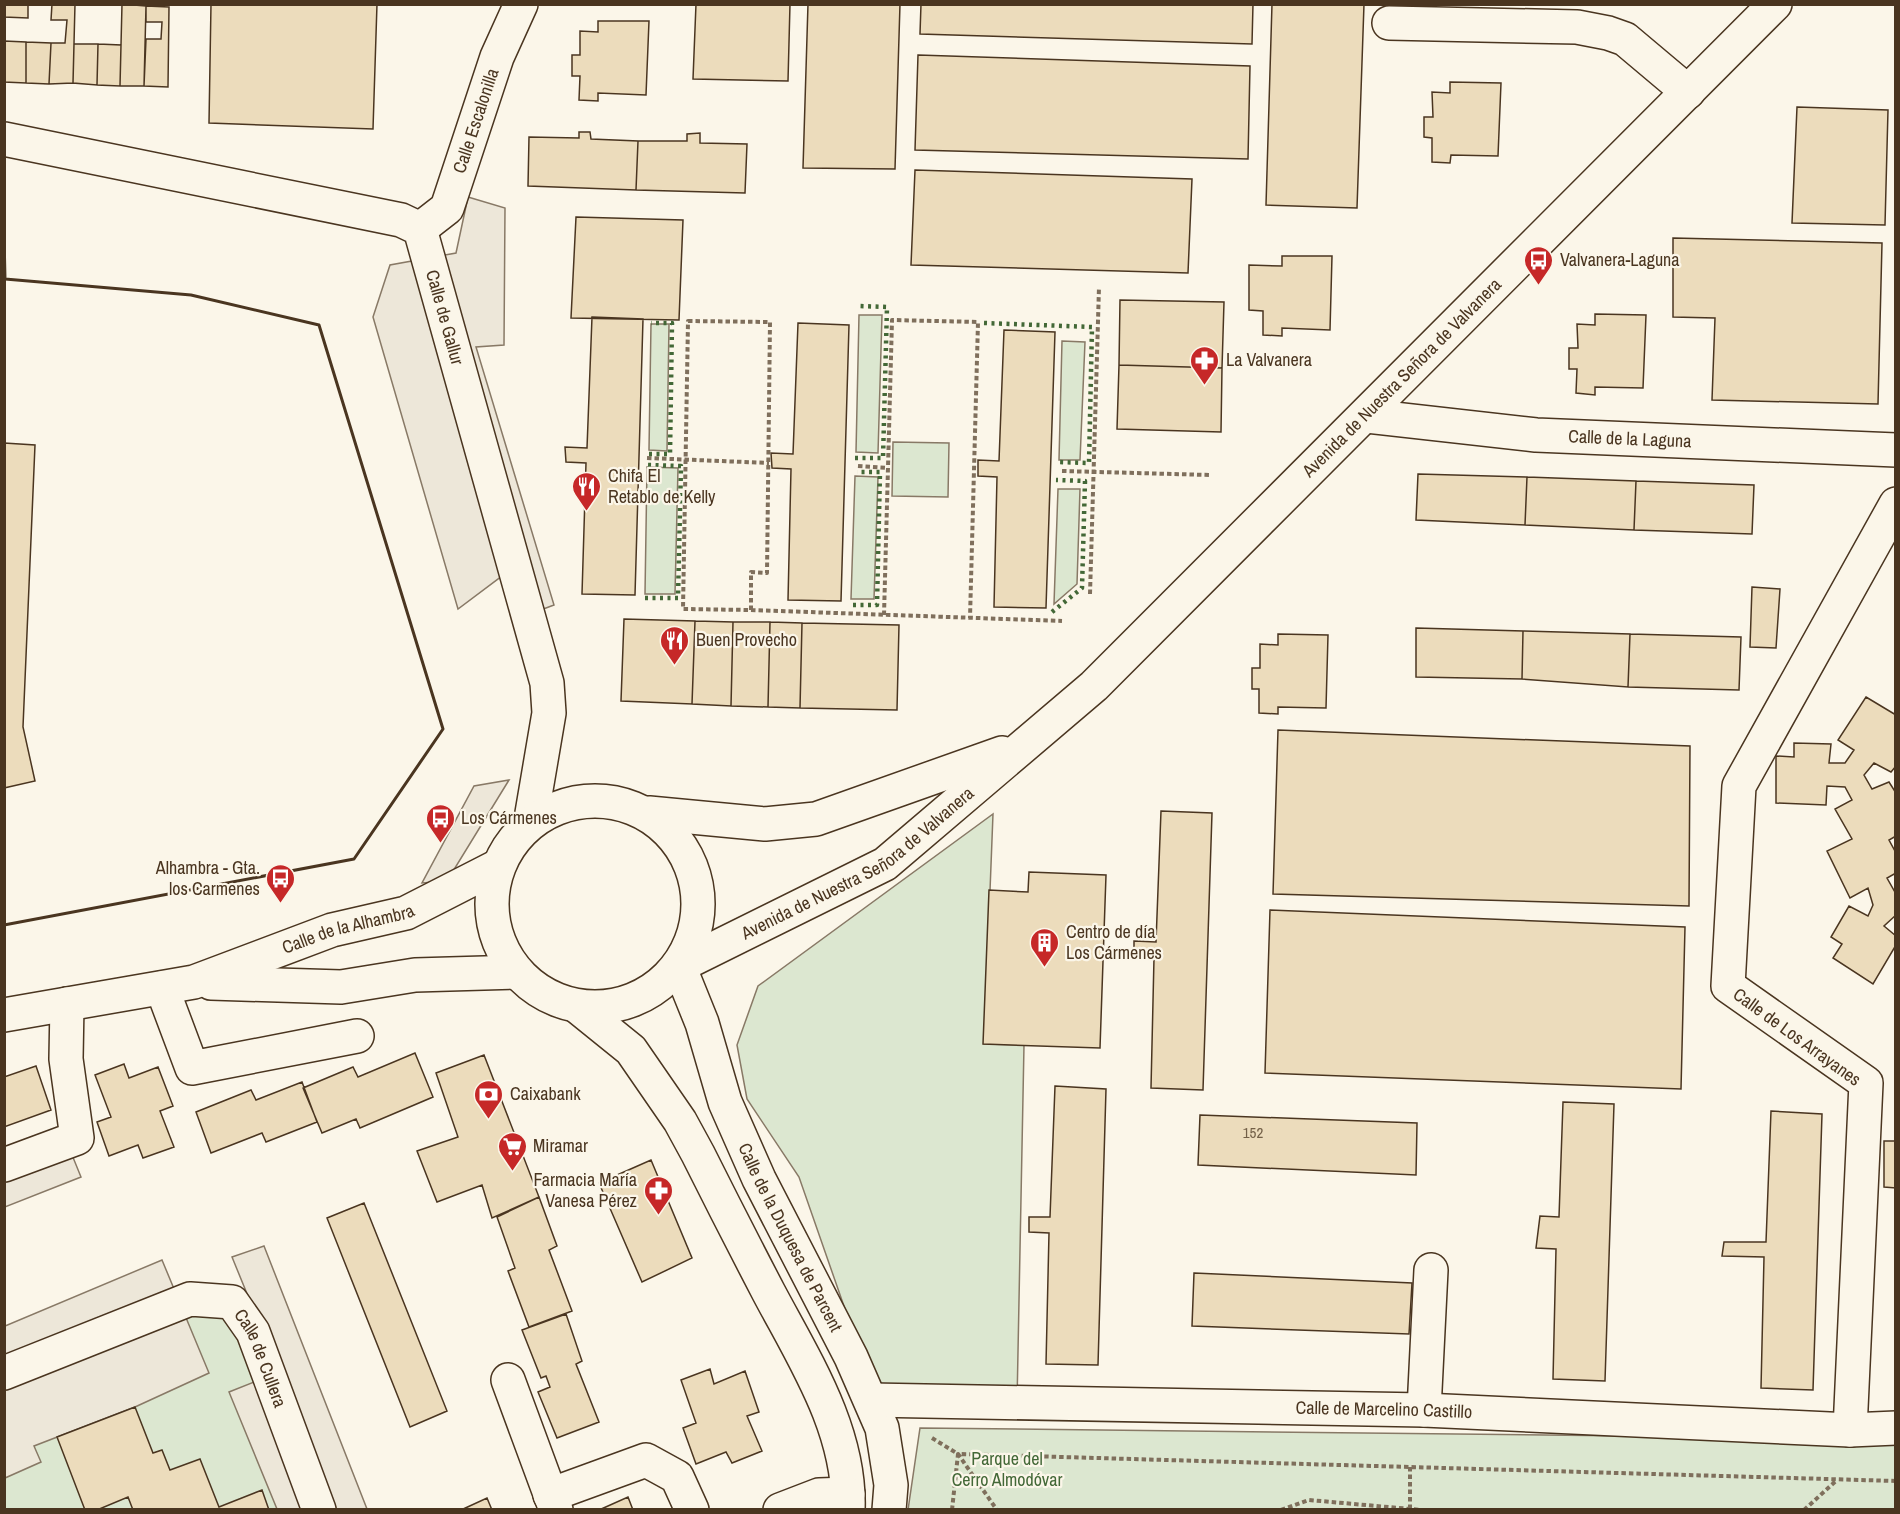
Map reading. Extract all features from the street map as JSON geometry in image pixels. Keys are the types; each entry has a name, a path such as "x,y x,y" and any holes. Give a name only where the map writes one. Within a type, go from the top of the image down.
{"street":[{"name":"Calle Escalonilla","path":"420,230 447,207 497,57 521,4"},
{"name":"Avenida de Nuestra Señora de Valvanera","path":"679,966 885,864 1094,686 1775,4"},
{"path":"1389,23 1577,27 1608,33 1625,39 1689,92"},
{"path":"4,139 401,220 420,230"},
{"name":"Calle de Gallur","path":"420,230 547,683 549,713 531,819"},
{"name":"Calle de la Laguna","path":"1366,416 1536,435 1896,450"},
{"name":"Calle de Los Arrayanes","path":"1850,1430 1866,1083 1728,986 1739,786 1896,504"},
{"name":"Avenida de Nuestra Señora de Valvanera","path":"649,813 765,824 816,819 1024,745"},
{"path":"579,1008 617,1006 652,992 679,966 697,927 698,883 681,843 649,813 599,798 531,819 496,867 491,922 515,972 544,996 579,1008 631,1050 680,1121 827,1403 848,1502 819,1495 780,1509"},
{"name":"Calle de la Alhambra","path":"4,1015 194,982 332,930 406,913 496,867"},
{"name":"Calle de la Duquesa de Parcent","path":"679,966 702,1023 725,1102 750,1160 871,1400 882,1428 891,1485 889,1509"},
{"name":"Calle de la Alhambra","path":"194,982 341,987 415,975 515,972"},
{"path":"162,988 192,1068 357,1036"},
{"path":"4,1165 77,1138 66,1059 67,1004"},
{"path":"1424,1410 1431,1270"},
{"name":"Calle de Cullera","path":"4,1373 190,1299 232,1302 253,1332 319,1509"},
{"path":"508,1380 553,1502 646,1460 677,1477 692,1509"},
{"name":"Calle de Marcelino Castillo","path":"871,1400 1424,1410 1850,1430 1896,1428"}],"path":[{"path":"1090,594 1099,287"},
{"path":"884,615 892,320 978,322 970,618"},
{"path":"751,610 751,572 767,573 770,322 688,321 683,609 1062,621"},
{"path":"647,458 768,463"},
{"path":"858,466 888,468"},
{"path":"1062,471 1210,475"},
{"path":"922,1433 958,1454 997,1509"},
{"path":"958,1454 1896,1481"},
{"path":"952,1509 958,1454"},
{"path":"1410,1467 1410,1509"},
{"path":"1804,1509 1838,1480"},
{"path":"1281,1509 1308,1500 1422,1509"}],"green space":[{"path":"859,315 882,315 878,453 856,452"},
{"path":"651,324 669,324 667,451 649,450"},
{"path":"1062,341 1085,342 1080,460 1059,460"},
{"path":"893,442 949,443 948,497 892,496"},
{"path":"647,467 678,468 675,594 645,594"},
{"path":"855,476 878,477 874,599 851,599"},
{"path":"1058,489 1080,489 1077,584 1054,604"},
{"path":"993,814 984,1044 1024,1045 1017,1403 877,1401 799,1177 747,1099 737,1045 758,986"},
{"path":"232,1302 319,1510 5,1510 5,1373"},
{"name":"Parque del Cerro Almodóvar","path":"920,1428 1895,1439 1895,1509 908,1510"}],"shaded area":[{"path":"468,197 505,208 504,345 476,347 554,605 538,611 522,561 458,609 373,317 390,265 456,253"},
{"path":"509,780 447,881 422,883 474,786"},
{"path":"70,1150 81,1177 5,1207 5,1176"},
{"path":"264,1246 367,1509 277,1509 229,1392 279,1372 232,1257"},
{"path":"162,1260 209,1373 135,1407 34,1446 41,1462 5,1478 5,1326"}],"building":[{"path":"5,4 28,4 28,18 4,17"},
{"path":"52,4 75,4 73,83 49,84 51,43 65,43 67,20 51,20"},
{"path":"122,4 146,6 144,86 120,86"},
{"path":"211,4 377,4 373,129 209,123"},
{"path":"696,4 790,4 788,81 693,79"},
{"path":"808,4 900,4 895,169 803,168"},
{"path":"921,4 1253,4 1252,44 920,34"},
{"path":"1272,4 1364,4 1357,208 1266,205"},
{"path":"146,6 169,7 168,87 144,86 146,39 161,39 162,22 146,22"},
{"path":"598,21 649,21 646,95 598,93 598,101 579,100 580,76 572,76 572,55 580,55 580,31 598,32"},
{"path":"4,41 26,42 26,83 4,82"},
{"path":"26,42 51,43 49,84 26,83"},
{"path":"74,44 98,44 97,85 73,83"},
{"path":"98,44 121,45 120,86 97,85"},
{"path":"918,55 1250,66 1248,159 915,150"},
{"path":"1450,82 1501,83 1498,156 1451,155 1450,163 1432,162 1432,138 1424,137 1424,117 1433,117 1432,92 1450,93"},
{"path":"1797,107 1888,110 1885,225 1792,223"},
{"path":"579,132 590,132 591,139 638,141 636,190 528,186 529,137 579,138"},
{"path":"700,133 700,143 747,144 745,193 636,190 638,141 687,141 687,134"},
{"path":"915,170 1192,179 1188,273 911,265"},
{"path":"576,217 683,220 679,320 571,318"},
{"path":"1673,238 1882,243 1878,404 1712,400 1715,318 1673,317"},
{"path":"1282,256 1332,256 1330,330 1282,328 1282,336 1263,335 1263,311 1249,310 1249,265 1282,266"},
{"path":"1120,300 1224,302 1222,368 1119,365"},
{"path":"1595,314 1646,315 1643,388 1595,387 1595,395 1576,393 1577,369 1569,369 1569,348 1578,348 1577,324 1595,325"},
{"path":"592,317 643,319 635,595 582,594 586,463 566,462 565,447 587,448"},
{"path":"798,323 849,325 841,601 788,600 791,469 772,468 771,453 793,454"},
{"path":"1004,330 1055,332 1046,608 994,607 997,477 978,476 978,460 999,461"},
{"path":"1119,365 1222,368 1221,432 1117,429"},
{"path":"4,443 35,445 23,727 35,781 4,788"},
{"path":"1418,474 1527,477 1525,525 1416,520"},
{"path":"1527,477 1636,481 1634,530 1525,525"},
{"path":"1636,481 1754,485 1752,534 1634,530"},
{"path":"1752,587 1780,589 1776,648 1750,647"},
{"path":"624,619 695,621 692,704 621,701"},
{"path":"695,621 733,622 731,706 692,704"},
{"path":"733,622 770,622 768,707 731,706"},
{"path":"770,622 802,623 800,708 768,707"},
{"path":"802,623 899,625 897,710 800,708"},
{"path":"1416,628 1523,631 1522,679 1416,677"},
{"path":"1523,631 1630,634 1628,687 1522,679"},
{"path":"1278,634 1328,635 1326,708 1278,707 1278,714 1259,713 1259,689 1252,689 1252,668 1260,668 1260,644 1278,645"},
{"path":"1630,634 1741,637 1739,690 1628,687"},
{"path":"1866,697 1896,715 1896,766 1891,772 1874,763 1864,775 1872,789 1889,782 1896,793 1896,836 1889,840 1896,853 1896,873 1887,878 1896,894 1896,915 1884,926 1896,936 1896,945 1873,984 1833,958 1842,944 1831,937 1849,906 1868,916 1873,905 1868,888 1850,898 1827,851 1852,839 1835,809 1852,800 1845,787 1827,786 1826,805 1776,803 1776,756 1794,757 1794,743 1831,744 1829,763 1845,763 1854,750 1838,740"},
{"path":"1278,730 1690,746 1689,906 1273,894"},
{"path":"1161,811 1212,813 1203,1090 1151,1088 1154,958 1134,956 1134,941 1156,942"},
{"name":"Centro de día Los Cármenes","path":"1029,872 1106,875 1100,1048 983,1044 989,890 1028,892"},
{"path":"1270,910 1685,927 1681,1089 1265,1073"},
{"path":"415,1053 433,1097 360,1128 356,1119 322,1133 303,1088 353,1067 358,1077"},
{"path":"484,1055 539,1197 492,1218 482,1185 437,1202 417,1151 458,1137 436,1073"},
{"path":"124,1064 129,1078 158,1067 173,1106 160,1111 174,1147 143,1158 138,1145 109,1156 97,1122 111,1117 95,1075"},
{"path":"36,1066 51,1110 4,1127 4,1077"},
{"path":"302,1082 317,1122 266,1142 262,1133 211,1153 196,1112 251,1090 256,1100"},
{"path":"1055,1086 1106,1089 1098,1365 1046,1364 1049,1233 1029,1232 1029,1217 1050,1217"},
{"path":"1563,1102 1614,1104 1605,1381 1553,1379 1556,1249 1536,1248 1540,1216 1559,1217"},
{"path":"1771,1111 1822,1114 1813,1390 1761,1388 1764,1257 1722,1256 1724,1242 1766,1242"},
{"path":"1200,1115 1417,1123 1416,1175 1198,1165"},
{"path":"1884,1141 1896,1141 1896,1188 1884,1187"},
{"path":"651,1160 692,1258 642,1282 599,1183"},
{"path":"539,1197 557,1246 549,1250 572,1311 529,1327 508,1271 515,1268 497,1217"},
{"path":"364,1203 447,1411 410,1427 327,1218"},
{"path":"1194,1273 1412,1283 1409,1334 1192,1326"},
{"path":"566,1314 582,1361 576,1364 599,1422 557,1438 538,1392 550,1387 546,1376 541,1378 522,1330"},
{"path":"710,1369 714,1384 745,1371 759,1412 747,1416 762,1451 732,1463 726,1452 696,1464 683,1428 696,1423 681,1380"},
{"path":"135,1407 153,1453 162,1450 170,1470 200,1459 219,1507 262,1490 269,1510 133,1510 128,1497 97,1510 85,1510 57,1437"},
{"path":"628,1497 633,1510 599,1510"},
{"path":"487,1498 492,1510 461,1510"}],"hedge":[{"path":"855,458 883,458 887,307 860,306"},
{"path":"649,454 670,454 672,323 651,323"},
{"path":"984,323 1092,327 1089,463 1057,462"},
{"path":"645,598 678,598 681,466 647,465"},
{"path":"853,605 877,605 880,472 857,472"},
{"path":"1052,612 1082,588 1085,481 1056,480"}],"wall":[{"path":"4,235 5,279 191,295 319,325 443,729 354,859 4,925"}],"place":[{"name":"Valvanera-Laguna","path":"1539,286"},
{"name":"La Valvanera","path":"1205,386"},
{"name":"Chifa El Retablo de Kelly","path":"587,512"},
{"name":"Buen Provecho","path":"675,666"},
{"name":"Los Cármenes","path":"440,844"},
{"name":"Alhambra - Gta. los Carmenes","path":"281,904"},
{"name":"Centro de día Los Cármenes","path":"1045,968"},
{"name":"Caixabank","path":"489,1120"},
{"name":"Miramar","path":"512,1172"},
{"name":"Farmacia María Vanesa Pérez","path":"658,1216"}]}
